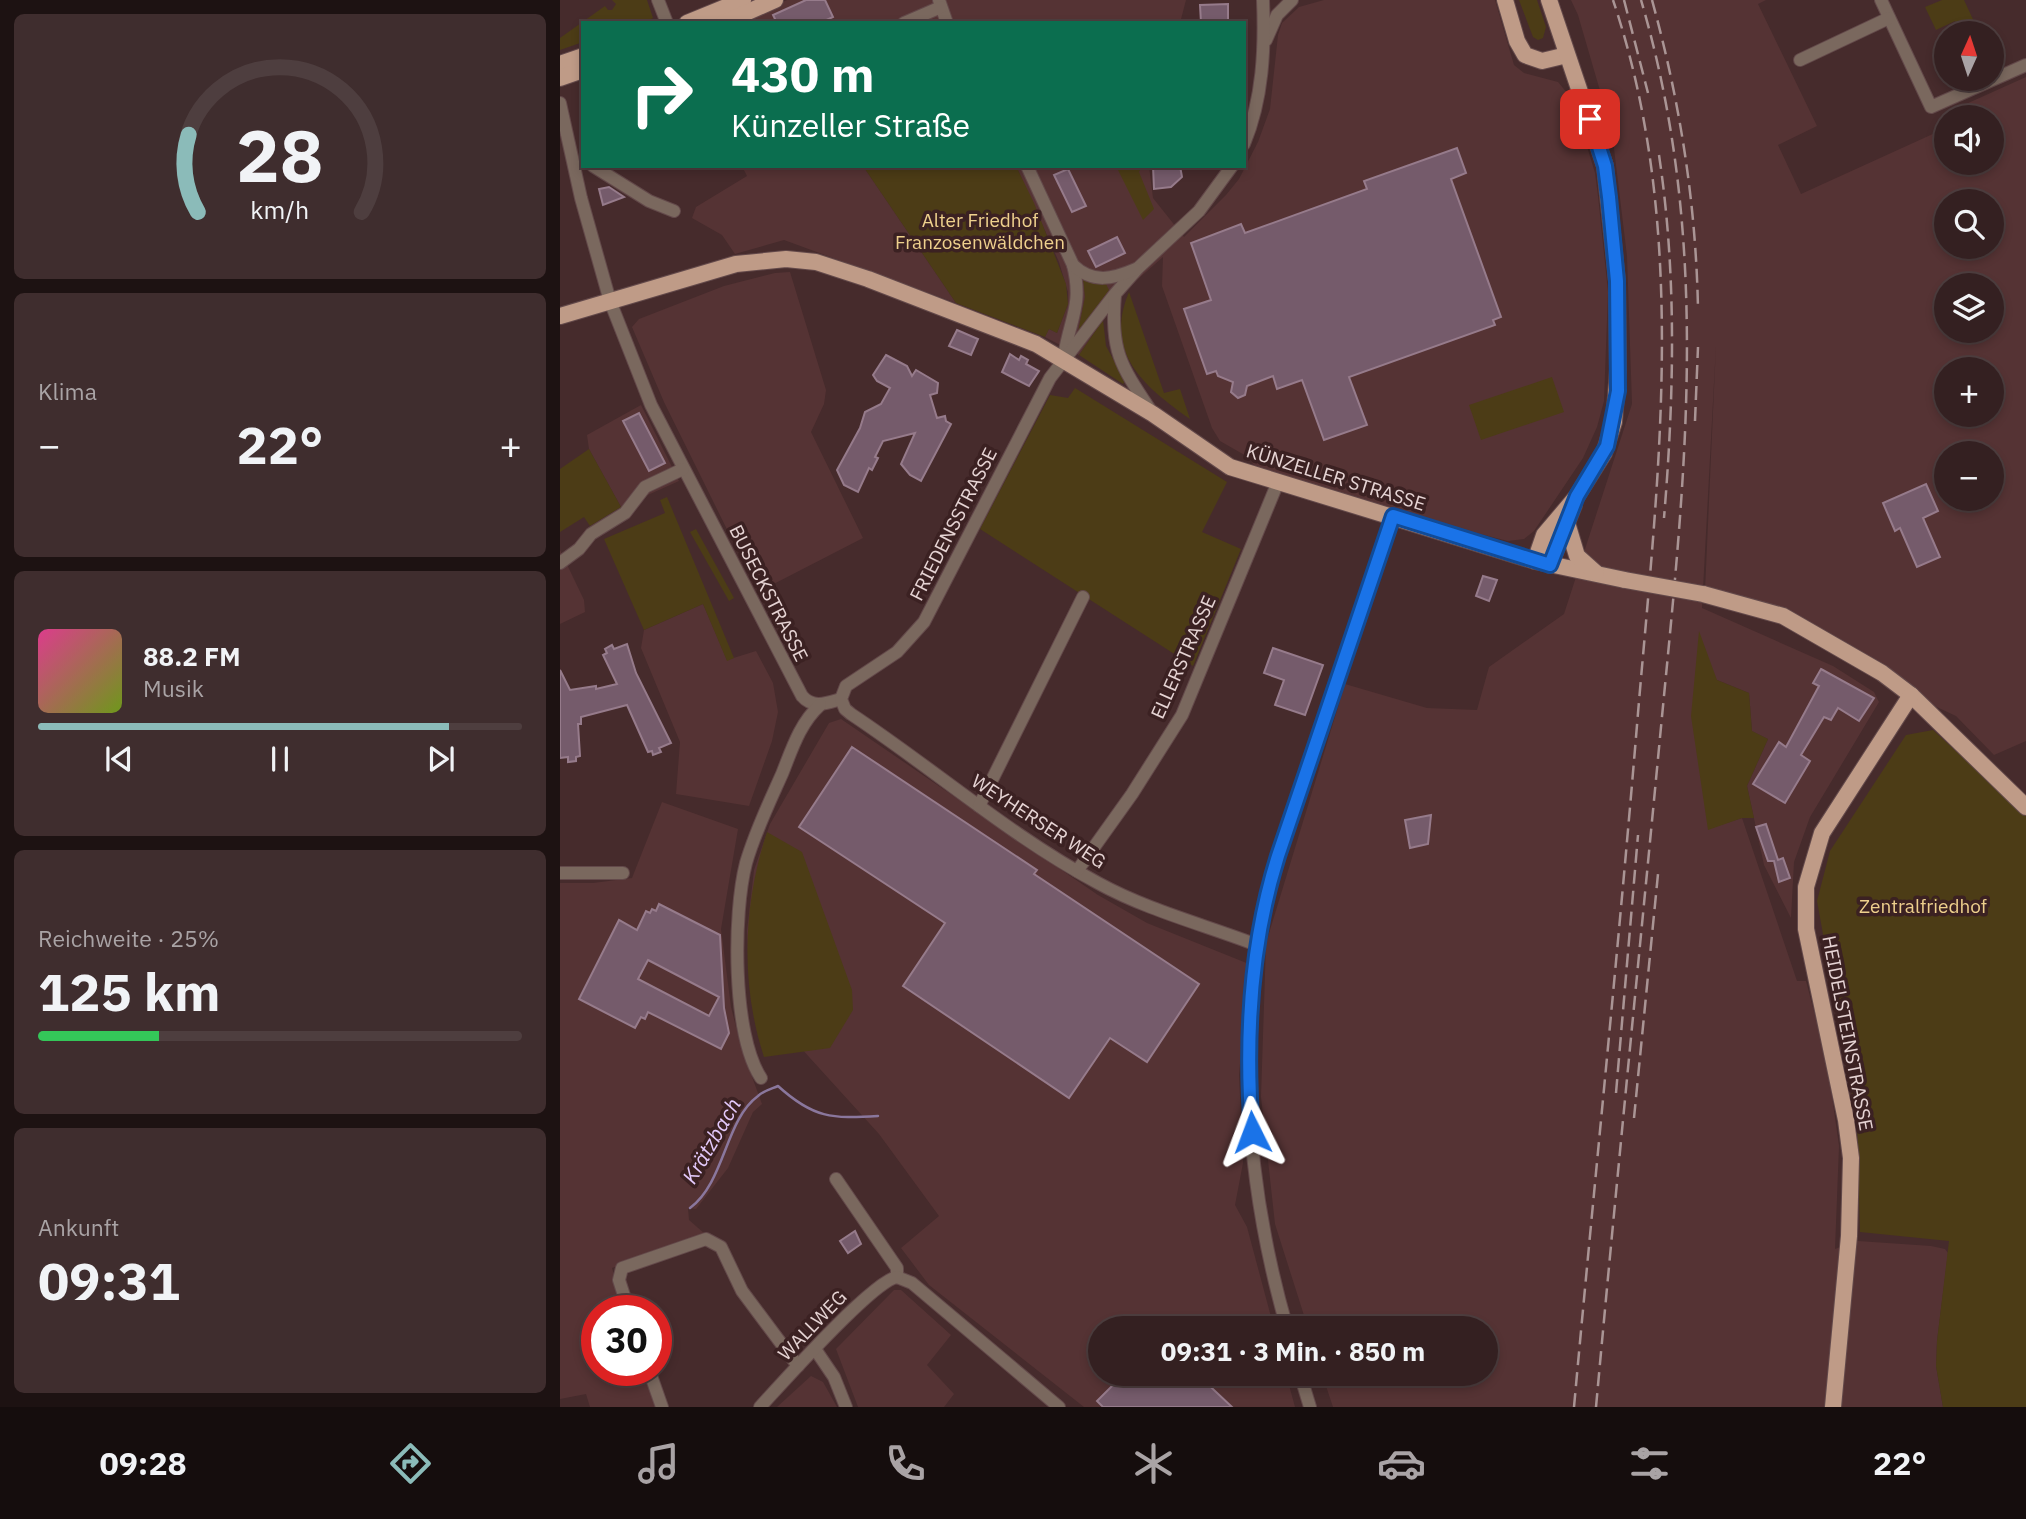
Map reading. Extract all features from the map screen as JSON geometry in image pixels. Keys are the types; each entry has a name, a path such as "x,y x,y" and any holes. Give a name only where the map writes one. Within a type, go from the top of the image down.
{"main road":[{"path":"692,21 743,0"},
{"path":"1505,0 1517,41 1525,55 1542,61 1567,55"},
{"path":"1543,563 1544,535 1577,496 1604,453 1614,422 1618,391 1619,328 1605,166 1549,0"},
{"path":"727,21 771,1"},
{"path":"560,64 581,57"},
{"path":"560,78 581,71"},
{"name":"KÜNZELLER STRASSE","path":"560,316 736,264 771,260 807,261 868,279 989,325 1064,359 1153,414 1230,467 1543,563 1703,594 1788,619 1882,673 1911,695 2026,807"},
{"path":"1543,563 1568,526 1577,496"},
{"path":"1568,526 1577,556 1598,575"},
{"name":"HEIDELSTEINSTRASSE","path":"1833,1407 1849,1236 1851,1158 1846,1120 1806,929 1806,887 1822,833 1911,695"}],"street":[{"path":"658,0 666,21"},
{"path":"1246,137 1258,93 1263,51 1263,0"},
{"path":"1263,51 1278,15 1292,0"},
{"path":"1881,0 1931,107 2026,65"},
{"path":"908,21 939,2 946,21"},
{"path":"1800,60 1889,18"},
{"name":"BUSECKSTRASSE","path":"560,103 578,156 581,198 610,301 651,405 793,682 805,700 820,705"},
{"path":"596,168 649,201 674,211"},
{"path":"1028,168 1073,265 1078,297 1064,359"},
{"name":"FRIEDENSSTRASSE","path":"841,699 843,690 850,683 897,652 924,622 1050,378 1138,268 1199,211 1231,168"},
{"path":"1073,265 1088,276 1103,279 1138,268"},
{"path":"1115,295 1113,330 1116,351 1126,373 1153,414"},
{"path":"560,563 579,549 591,534 625,513 645,487 683,468"},
{"name":"ELLERSTRASSE","path":"1077,871 1132,794 1182,715 1278,482"},
{"path":"1284,1316 1265,1244 1253,1151 1250,1041 1257,945 1262,914 1278,856 1393,516"},
{"path":"979,806 1083,597"},
{"path":"761,1078 749,1049 740,992 738,933 743,878 754,839 803,723 820,705 841,699"},
{"name":"WEYHERSER WEG","path":"841,699 845,709 851,714 979,806 1077,871 1121,894 1257,945"},
{"path":"560,873 623,873"},
{"path":"836,1179 897,1268 897,1277 912,1283 1059,1407"},
{"path":"624,1295 619,1280 622,1268 706,1239 715,1242 751,1305 798,1366"},
{"name":"WALLWEG","path":"760,1407 884,1281 897,1277"},
{"path":"815,1349 834,1377 846,1407"},
{"path":"655,1386 662,1407"},
{"path":"1304,1386 1310,1407"}],"shaded area":[{"path":"787,0 1186,0 1181,21 740,21"},
{"path":"1324,0 1495,0 1514,65 1524,73 1558,82 1573,100 1595,173 1608,292 1604,401 1597,427 1583,458 1534,531 1524,539 1508,541 1456,528 1280,476 1256,468 1248,457 1220,441 1212,428 1162,286 1163,257 1122,293 1079,355 1045,337 1049,329 1057,333 1068,304 1068,292 1059,262 1017,168 1149,168 1153,198 1184,237 1226,195 1246,168 1270,109 1278,35 1282,23 1299,7"},
{"path":"1571,0 1766,0 1758,4 1817,126 1778,145 1801,194 1934,133 1934,175 2004,175 2004,105 1964,105 1995,91 2004,91 2004,87 2026,77 2026,741 1994,755 1956,716 1911,695 1814,632 1705,591 1716,345 1702,608 1833,666 1874,692 1879,702 1810,817 1794,862 1791,918 1764,865 1747,786 1768,739 1752,731 1749,693 1717,680 1708,829 1742,818 1797,981 1806,981 1827,1061 1839,1146 1835,1249 1858,1241 1931,1246 1945,1249 1948,1253 1936,1366 1943,1407 1333,1407 1326,1386 1498,1386 1498,1316 1304,1316 1275,1224 1261,1097 1266,943 1345,684 1427,708 1477,710 1489,667 1564,614 1632,404 1627,256 1612,132 1578,15"},
{"path":"743,168 864,168 956,303 784,240 735,254 722,235 692,218 696,207 747,176"},
{"path":"790,272 826,390 824,404 811,432 863,538 758,592 664,402 632,327 639,319 724,286 775,273"},
{"path":"641,405 679,481 621,507 589,449 587,435"},
{"path":"560,550 584,600 585,612 560,624"},
{"path":"703,604 727,660 756,651 773,683 778,712 772,741 749,806 676,794 680,742 641,648 644,630"},
{"path":"841,719 1098,895 1147,923 1249,964 1239,1075 1243,1163 1235,1205 1247,1227 1271,1316 1088,1316 1088,1386 1289,1386 1295,1407 1084,1407 929,1285 901,1248 939,1216 879,1134 800,1047 757,1032 749,975 747,931 754,870 770,824 829,723"},
{"path":"662,802 738,829 721,929 731,1007 741,1047 762,1104 753,1112 728,1168 696,1209 688,1208 689,1220 705,1234 612,1268 620,1295 581,1295 581,1386 651,1386 658,1407 590,1407 586,1394 560,1399 560,883 593,883 632,878"},
{"path":"894,1290 901,1290 951,1335 927,1365 954,1394 944,1407 858,1407 836,1349"},
{"path":"811,1376 823,1382 837,1407 777,1407"}],"green space":[{"path":"612,0 647,0 653,18 647,21 584,21 605,6 612,10 616,4"},
{"path":"1519,0 1537,0 1546,27 1543,38 1538,40 1533,37"},
{"path":"1942,0 1964,0 1974,21 1934,21 1934,26 1925,7"},
{"path":"581,23 581,43 560,50 560,38"},
{"name":"Alter Friedhof Franzosenwäldchen","path":"864,168 1017,168 1066,284 1068,304 1057,333 1049,329 1045,337 956,303"},
{"path":"1117,168 1141,168 1139,172 1154,209 1143,220"},
{"path":"1083,279 1106,284 1109,290 1078,332 1085,297"},
{"path":"1129,292 1164,393 1180,389 1190,419 1144,381 1125,351 1121,333 1122,314"},
{"path":"1103,320 1106,346 1125,381 1123,384 1079,355"},
{"path":"1552,377 1564,412 1481,440 1469,405"},
{"path":"1075,388 1227,482 1202,532 1241,549 1193,666 980,529 1050,395 1068,398"},
{"path":"589,449 621,507 590,526 584,517 560,532 560,469"},
{"path":"667,497 734,658 727,661 703,604 644,630 604,539 665,513 660,500"},
{"path":"696,529 734,598 729,601 690,532"},
{"path":"1699,631 1717,680 1749,693 1752,731 1768,739 1747,786 1754,818 1742,818 1708,830 1691,716"},
{"name":"Zentralfriedhof","path":"1933,730 2026,815 2026,1407 1943,1407 1936,1366 1949,1241 1860,1232 1857,1122 1817,901 1830,851 1906,735"},
{"path":"767,832 802,852 852,990 853,1010 830,1048 764,1057 751,1001 748,944 753,887"}],"building":[{"path":"806,0 825,0 833,17 824,21 776,21 773,15"},
{"path":"1228,4 1228,21 1201,21 1200,5"},
{"path":"1457,148 1466,173 1451,179 1501,317 1493,320 1495,325 1349,377 1367,425 1324,440 1302,380 1277,389 1273,376 1247,386 1245,395 1238,398 1231,392 1233,382 1218,376 1216,371 1207,374 1184,309 1211,300 1191,243 1241,224 1245,233 1367,189 1364,181"},
{"path":"1153,168 1180,168 1182,177 1171,187 1154,189"},
{"path":"1068,169 1086,206 1072,212 1054,175"},
{"path":"609,187 624,197 603,205 599,189"},
{"path":"1117,237 1125,253 1096,267 1088,251"},
{"path":"957,330 978,339 971,355 949,346"},
{"path":"1010,354 1019,360 1021,356 1028,360 1026,364 1039,371 1029,386 1002,372"},
{"path":"886,355 907,366 912,376 916,370 938,383 937,393 930,395 937,418 945,416 946,421 951,424 921,481 910,475 901,464 915,433 883,441 875,457 878,458 872,470 869,468 858,492 844,485 837,470 860,428 865,412 881,404 890,388 877,381 873,375"},
{"path":"639,413 665,463 649,471 623,421"},
{"path":"1926,484 1934,502 1934,511 1938,511 1923,518 1940,557 1917,567 1900,528 1895,531 1883,503"},
{"path":"1483,576 1497,580 1489,601 1476,596"},
{"path":"627,644 636,673 671,743 659,748 661,752 653,755 652,751 648,752 627,705 581,717 581,724 578,724 580,756 576,757 576,761 568,762 568,757 560,758 560,670 570,690 596,686 596,689 617,684 603,655 607,653 605,649 612,645 614,649"},
{"path":"1273,648 1323,665 1305,715 1275,705 1284,680 1264,673"},
{"path":"1821,669 1874,698 1859,721 1838,708 1831,720 1824,717 1801,755 1810,761 1785,803 1753,784 1779,742 1786,747 1819,686 1813,683"},
{"path":"852,747 1037,870 1034,874 1199,984 1147,1062 1110,1038 1069,1098 903,986 945,923 799,827"},
{"path":"1431,815 1428,844 1410,848 1405,820"},
{"path":"1766,824 1778,860 1783,858 1790,878 1779,882 1774,861 1768,861 1756,827"},
{"path":"659,904 720,935 724,1008 729,1033 721,1049 648,1012 645,1019 641,1017 635,1028 579,999 619,920 637,930 646,911 656,911","holes":["648,960 719,997 709,1016 638,979"]},
{"path":"855,1231 861,1244 848,1253 840,1241"},
{"path":"1112,1386 1210,1386 1232,1407 1103,1407 1097,1401"}],"waterway":[{"name":"Krätzbach","path":"690,1208 702,1197 711,1183 738,1120 747,1107 765,1091 778,1086 802,1105 824,1114 848,1117 878,1116"}],"railway":[{"path":"1574,1407 1653,534 1662,354 1660,264 1652,175 1637,87 1613,0"},
{"path":"1624,0 1648,93"},
{"path":"1596,1407 1677,559 1687,372 1686,280 1678,187 1664,94 1641,0"},
{"path":"1652,0 1671,76 1685,153 1694,230 1698,309"},
{"path":"1659,155 1669,245 1672,336 1664,518"},
{"path":"1695,421 1698,347"},
{"path":"1616,1093 1638,835"},
{"path":"1634,1118 1658,874"}],"route":[{"path":"1252,1132 1249,1075 1251,1010 1262,914 1278,856 1393,516 1550,565 1568,526 1577,496 1607,446 1614,422 1618,391 1617,281 1605,166 1590,119"}]}
